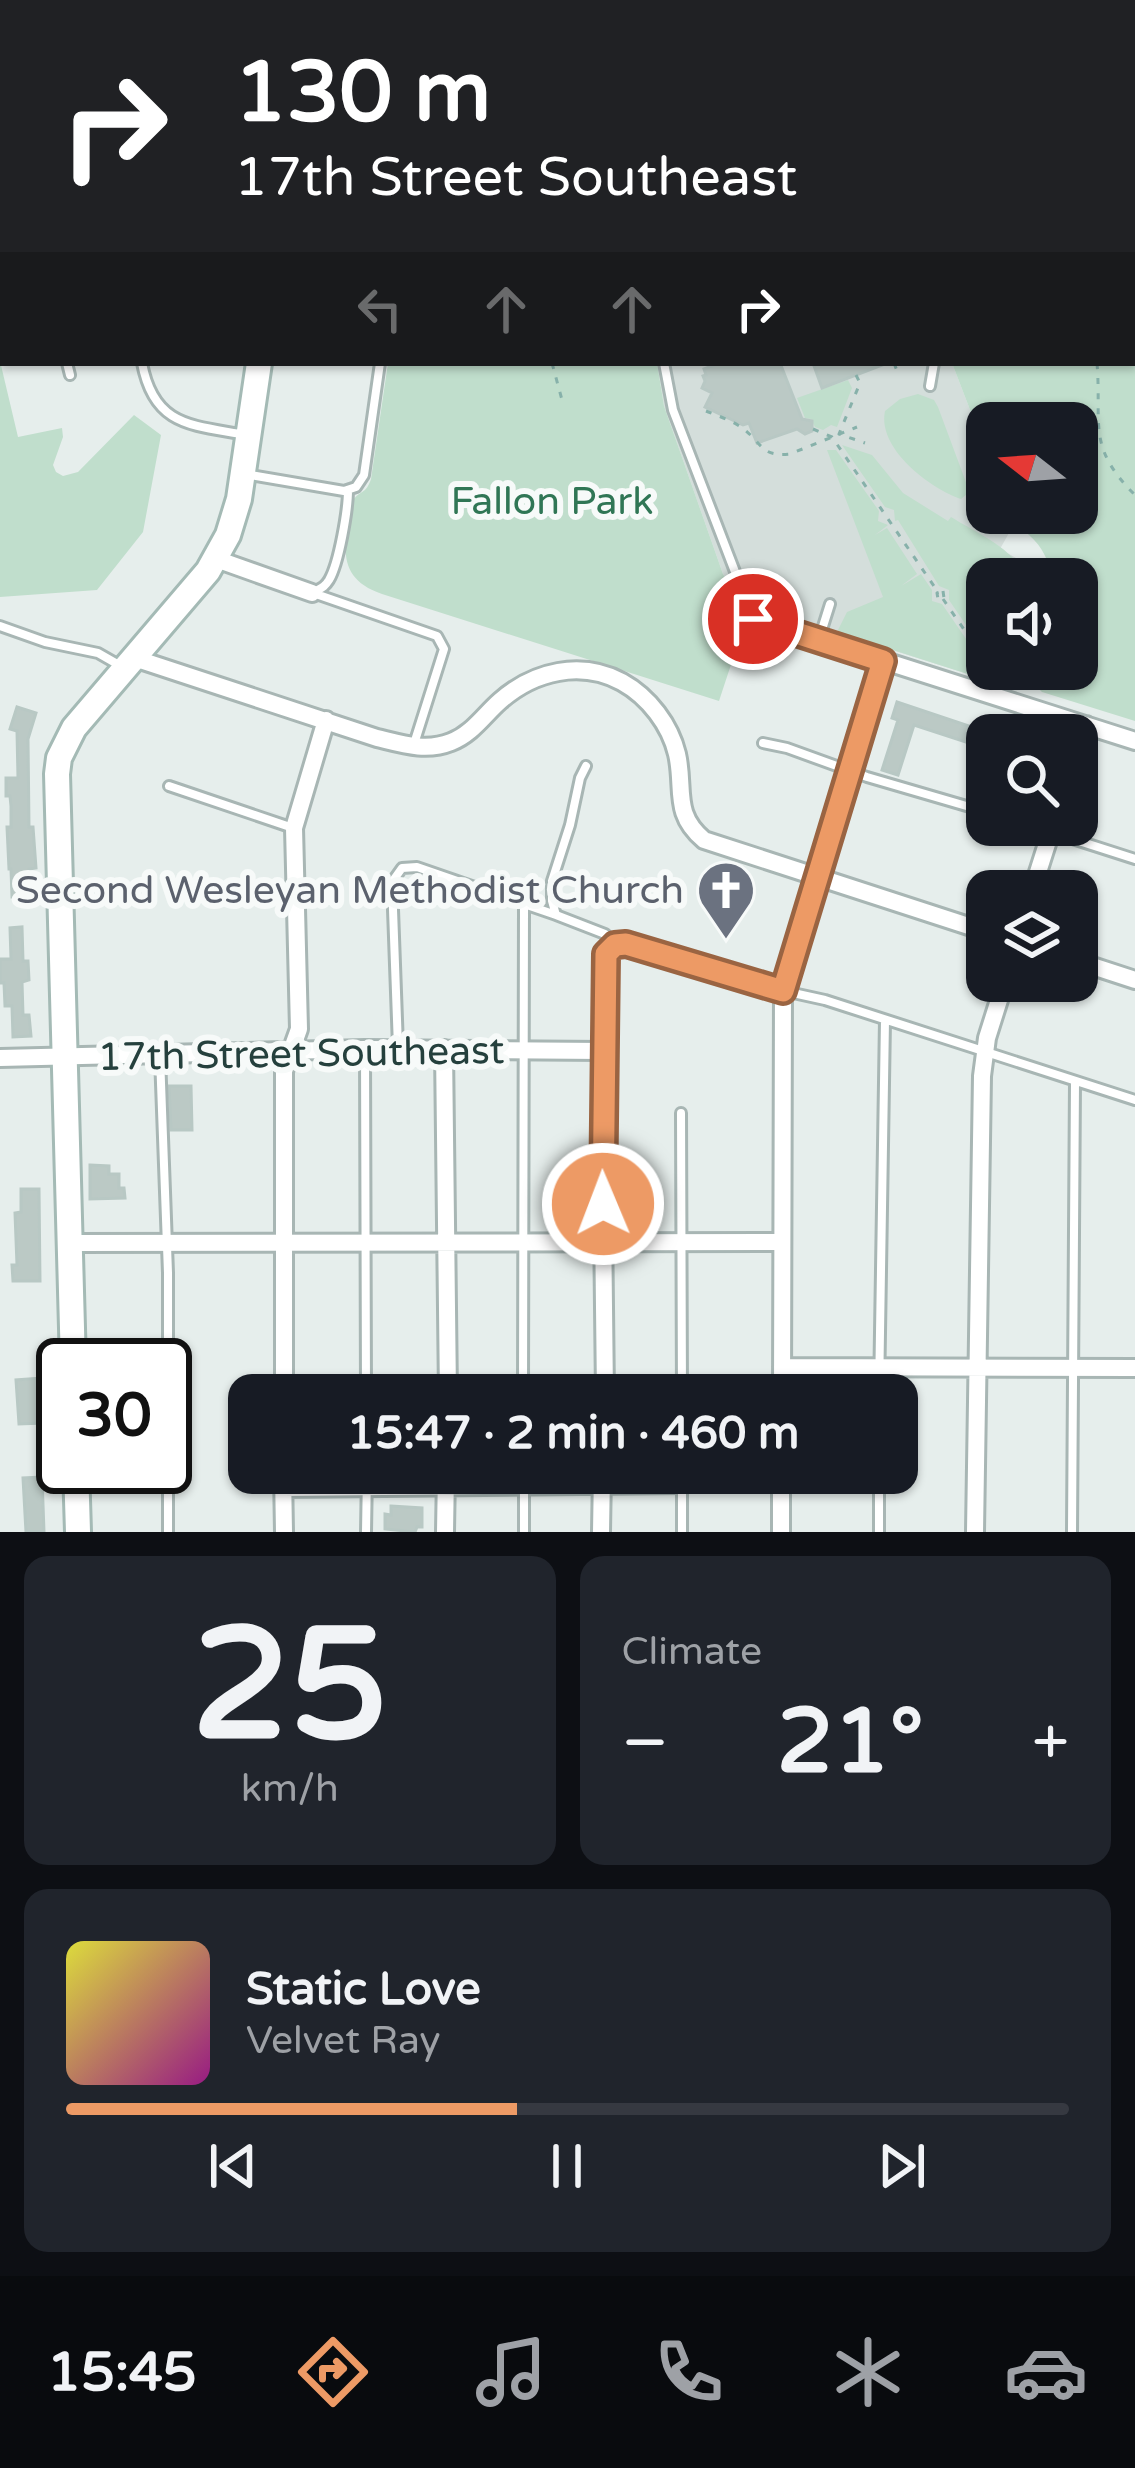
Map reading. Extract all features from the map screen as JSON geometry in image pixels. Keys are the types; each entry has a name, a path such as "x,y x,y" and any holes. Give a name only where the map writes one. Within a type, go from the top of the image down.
{"street":[{"path":"72,1338 59,758 74,728 216,559 236,513 259,366"},
{"path":"216,559 312,593"},
{"path":"753,619 1051,714"},
{"path":"782,1374 783,991 883,661"},
{"path":"129,664 413,747 456,740 502,699 536,679 570,670 608,676 637,692 662,719 677,754 683,813 694,831 713,844 966,925"},
{"path":"284,1374 284,1071 298,1029 294,828 326,720"},
{"path":"1098,729 1135,741"},
{"path":"605,1374 606,954 615,945 626,944 783,991"},
{"path":"1098,968 1135,980"},
{"path":"975,1532 984,1052 999,1002"},
{"name":"17th Street Southeast","path":"0,1058 365,1049 603,1051"},
{"path":"444,1049 448,1374"},
{"path":"70,1243 782,1242"},
{"path":"782,1367 1135,1368"},
{"path":"77,1494 78,1532"},
{"path":"284,1494 284,1532"},
{"path":"445,1532 446,1494"},
{"path":"601,1532 602,1494"},
{"path":"781,1494 781,1532"}],"lane":[{"path":"68,366 70,375"},
{"path":"143,366 153,398 163,411 183,423 248,436"},
{"path":"242,474 348,490 356,487 364,475 380,366"},
{"path":"665,366 673,410 753,619"},
{"path":"930,386 933,366"},
{"path":"312,593 331,576 348,490"},
{"path":"312,593 437,637 442,643 413,747"},
{"path":"819,640 830,604"},
{"path":"0,626 129,664"},
{"path":"763,743 966,806"},
{"path":"556,915 552,880 586,766"},
{"path":"169,786 294,828"},
{"path":"1098,845 1135,859"},
{"path":"398,1049 392,882 402,868 417,867 556,915 605,934 615,945"},
{"path":"523,1374 524,904"},
{"path":"783,991 825,1000 1135,1100"},
{"path":"879,1374 885,1020"},
{"path":"365,1049 366,1374"},
{"path":"160,1056 168,1273 168,1532"},
{"path":"1072,1532 1075,1082"},
{"path":"681,1113 682,1374"},
{"path":"366,1494 366,1532"},
{"path":"524,1494 524,1532"},
{"path":"682,1494 682,1532"},
{"path":"879,1494 879,1532"}],"path":[{"path":"553,366 562,400"},
{"path":"895,366 899,376"},
{"path":"1097,366 1102,451 1114,474 1135,495"},
{"path":"839,434 860,383 856,375"},
{"path":"706,410 742,428 774,455 790,454 856,427"},
{"path":"813,429 832,437 938,592 937,598 943,599 966,632"},
{"path":"839,434 865,443"}],"shaded area":[{"path":"657,366 953,366 967,402 966,534 1008,534 1000,549 1016,558 966,558 966,673 739,602 723,574 664,406"}],"green space":[{"path":"1,366 18,437 62,428 53,465 63,476 78,472 134,415 161,435 143,532 97,590 0,597"},
{"name":"Fallon Park","path":"388,366 657,366 664,406 723,574 747,616 719,701 369,589 348,566 346,534 352,502 371,479"},
{"path":"953,366 1135,366 1135,721 1040,690 1098,690 1098,558 1046,558 1027,534 1098,534 1098,402 967,402"},
{"path":"848,380 852,388 837,427 815,427 805,418 797,398"},
{"path":"918,394 934,400 966,482 961,499 921,476 889,439 885,411 900,399"},
{"path":"842,445 872,455 903,493 948,521 951,517 966,526 966,534 979,534 1012,558 966,558 966,625 949,600 949,590 939,586 895,521 894,510 885,507"},
{"path":"827,450 836,450 879,511 878,521 888,525 875,535 887,528 917,574 901,586 921,574 932,590 932,601 942,604 966,639 966,673 837,632 847,612 883,597"}],"building":[{"path":"781,366 802,419 812,421 812,431 805,434 797,429 757,443 749,423 743,425 705,407 712,393 702,388 704,369"},
{"path":"814,366 880,366 822,388"},
{"path":"897,702 966,725 966,742 914,725 898,775 882,770 898,720 892,718"},
{"path":"17,707 36,713 28,739 29,827 33,827 36,868 29,869 30,897 12,897 9,869 11,806 6,778 18,778 17,731 10,729"},
{"path":"22,927 29,980 22,982 23,1015 29,1015 31,1036 13,1037 12,1006 5,1006 0,959 11,959 10,928"},
{"path":"169,1086 191,1086 192,1130 171,1130"},
{"path":"90,1165 109,1166 109,1174 119,1174 125,1198 90,1199"},
{"path":"21,1189 39,1189 40,1281 13,1281 15,1213 21,1212"},
{"path":"36,1378 36,1423 19,1424 16,1380"},
{"path":"36,1477 36,1494 43,1494 44,1532 26,1532 23,1478"},
{"path":"391,1506 422,1508 422,1527 415,1532 385,1529 385,1514 391,1515"}],"place":[{"name":"Second Wesleyan Methodist Church","path":"726,941"}],"route":[{"path":"603,1204 606,954 615,945 626,944 783,991 883,661 753,619"}]}
